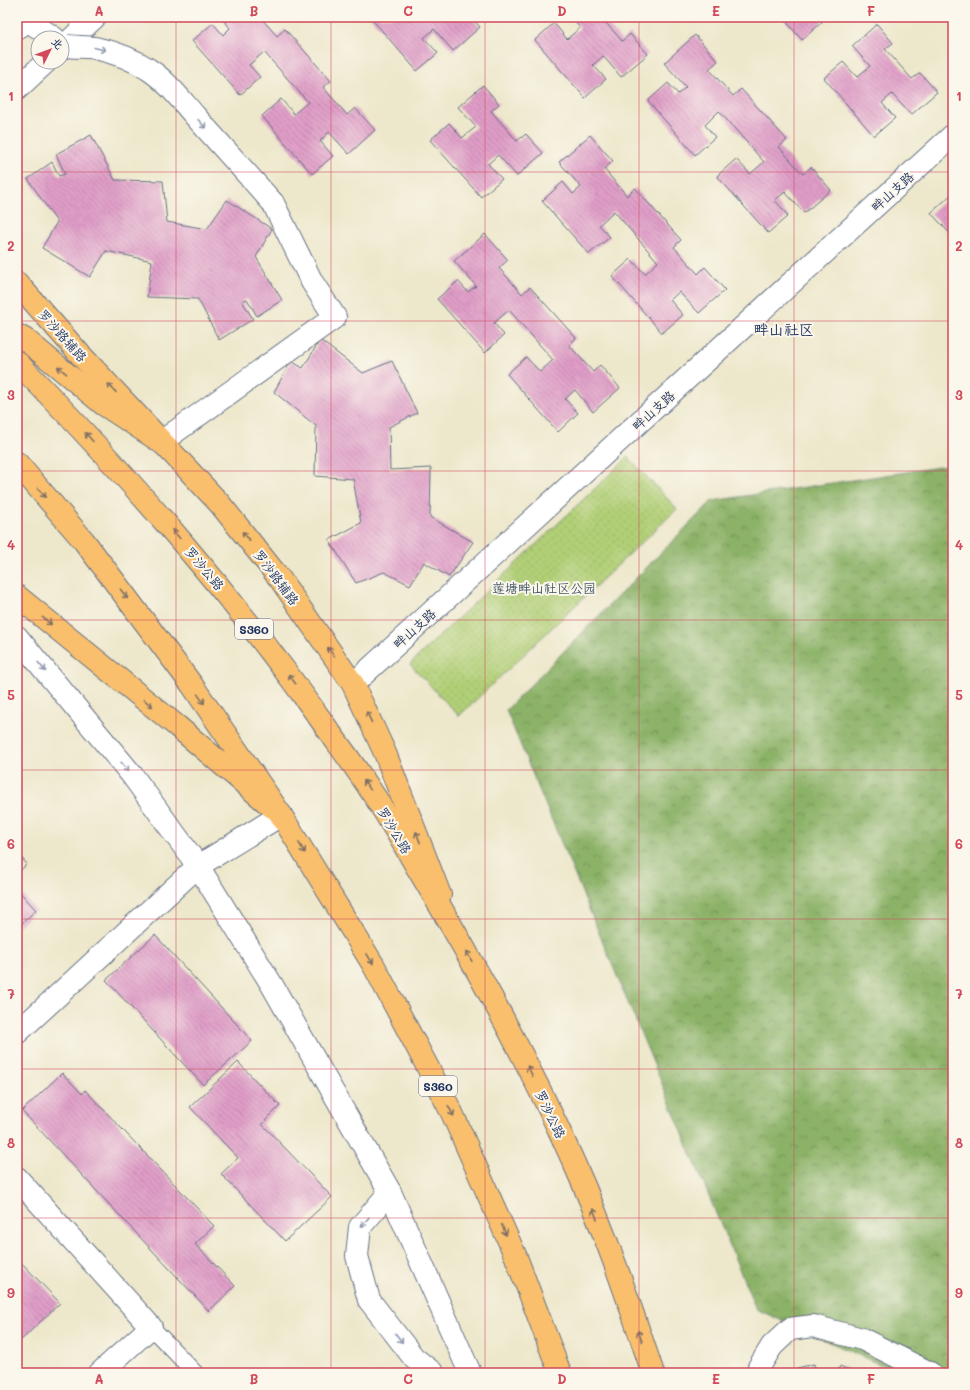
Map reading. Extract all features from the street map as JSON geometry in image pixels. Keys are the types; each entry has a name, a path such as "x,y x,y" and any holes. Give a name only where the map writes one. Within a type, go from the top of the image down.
{"main road":[{"name":"罗沙路辅路","path":"17,283 72,346 220,504 280,579 354,684 385,753 452,926"},
{"path":"17,335 26,340 103,404 161,442"},
{"name":"罗沙公路","path":"17,362 83,430 139,491 230,599 302,694 371,790 452,926 518,1046 574,1164 622,1282 653,1373"},
{"name":"S360","path":"17,463 84,541 192,685 281,815 374,966 452,1113 516,1257 560,1373"},
{"path":"17,596 177,726 281,815"}],"street":[{"path":"70,40 95,17"},
{"path":"25,22 40,30"},
{"path":"70,46 79,46 109,52 136,62 149,69 175,94 273,203 312,282 335,317 161,442"},
{"path":"17,89 37,70"},
{"name":"畔山支路","path":"354,684 953,135"},
{"path":"17,637 132,775 198,866 272,985 390,1192 470,1373"},
{"path":"17,1033 198,866 281,815"},
{"path":"17,1178 151,1327 100,1373"},
{"path":"390,1192 360,1227 357,1256 370,1300 414,1358 433,1373"},
{"path":"758,1373 759,1367 772,1346 790,1329 813,1326 862,1340 930,1373"}],"lane":[{"path":"151,1327 195,1373"}],"green space":[{"name":"莲塘畔山社区公园","path":"628,457 677,509 459,716 410,664"},
{"path":"953,465 953,1373 899,1373 756,1309 506,710 712,501"}],"building":[{"path":"221,17 260,17 277,36 285,29 331,81 323,87 347,115 355,108 375,130 349,154 329,132 320,141 333,156 312,174 262,116 281,99 294,114 308,102 264,52 249,65 260,77 240,95 192,41 213,23 223,35 230,28"},
{"path":"370,17 471,17 480,27 453,51 434,29 424,38 438,53 417,71"},
{"path":"571,17 601,17 622,41 630,34 648,54 621,77 603,56 593,65 606,79 585,98 535,40 554,23 567,39 580,28"},
{"path":"782,17 818,17 822,22 802,40"},
{"path":"877,24 893,43 885,49 912,79 920,73 937,92 911,115 892,94 882,103 895,118 874,136 824,78 843,62 857,77 870,66 852,46"},
{"path":"695,35 718,61 709,69 733,96 741,89 787,140 779,147 803,174 811,167 831,190 804,213 785,192 775,200 788,216 768,233 717,176 736,159 750,174 764,162 719,111 705,125 715,137 695,155 648,101 668,83 678,94 686,87 664,63"},
{"path":"483,85 499,104 491,111 517,141 526,134 543,153 517,176 498,155 488,164 502,179 481,197 430,140 449,123 462,138 476,127 458,107"},
{"path":"91,135 115,180 163,181 167,222 207,229 227,200 272,229 256,257 282,300 257,316 247,299 242,301 253,319 219,340 198,299 147,297 152,261 106,251 90,277 42,248 57,222 28,179 52,162 59,176 65,174 56,154"},
{"path":"590,135 613,161 604,169 627,196 635,188 681,240 674,247 698,274 705,267 725,290 699,313 679,292 670,300 683,315 662,333 612,276 631,259 645,274 658,262 614,211 599,225 610,237 589,254 542,201 563,182 573,194 581,187 559,162"},
{"path":"953,193 953,237 931,213"},
{"path":"485,234 508,260 499,268 522,294 530,287 576,338 569,345 593,372 600,365 620,388 593,412 575,390 565,399 578,413 558,432 507,374 526,357 540,372 553,360 509,310 494,323 504,335 485,353 437,299 458,281 468,292 476,286 454,261"},
{"path":"320,340 363,373 392,361 417,413 389,427 390,470 431,468 430,517 473,542 449,577 424,562 410,585 384,572 356,583 329,540 361,523 353,479 315,476 316,426 274,392 291,361 303,368"},
{"path":"17,853 27,864 17,874"},
{"path":"17,889 36,910 17,928"},
{"path":"155,935 252,1041 203,1085 106,980"},
{"path":"238,1062 280,1106 262,1124 332,1197 285,1241 221,1174 238,1158 190,1107"},
{"path":"62,1073 82,1094 85,1090 214,1226 195,1244 235,1286 209,1311 22,1111"},
{"path":"17,1258 60,1303 17,1344"},
{"path":"814,1364 816,1373 799,1373 797,1368"},
{"path":"840,1366 855,1373 837,1373"}],"district":[{"name":"畔山社区","path":"784,329"}]}
